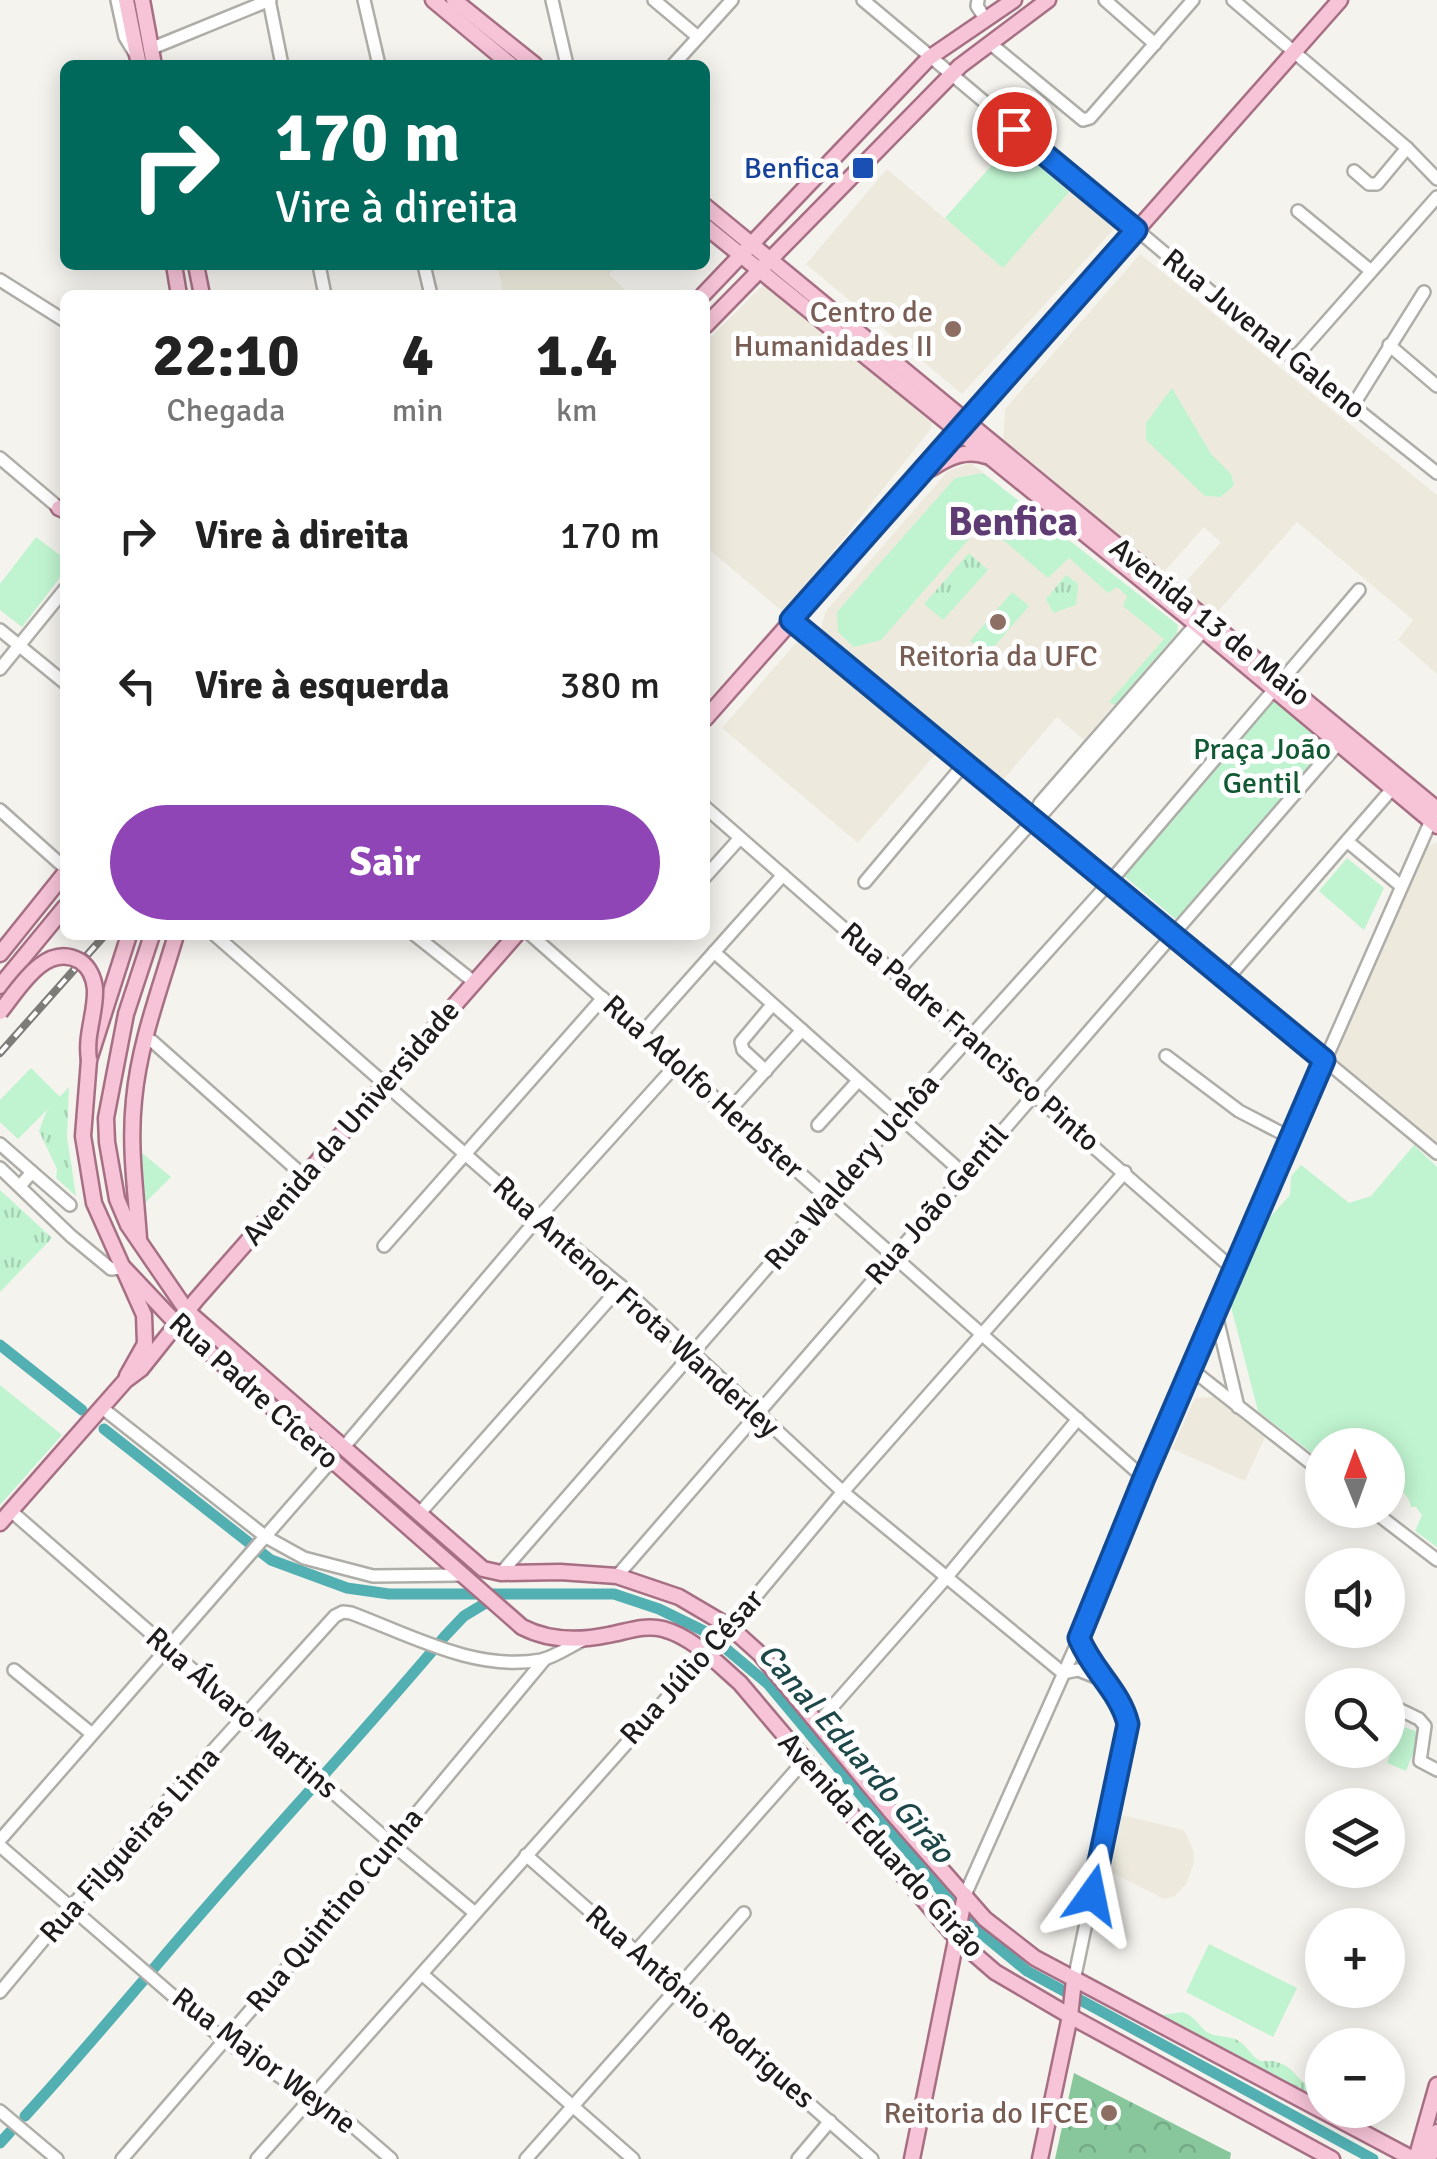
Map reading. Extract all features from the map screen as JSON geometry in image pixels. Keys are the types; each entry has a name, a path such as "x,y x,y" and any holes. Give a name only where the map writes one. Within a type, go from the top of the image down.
{"main road":[{"path":"126,0 142,57"},
{"path":"142,0 142,57"},
{"path":"432,0 505,60"},
{"path":"454,0 529,60"},
{"path":"708,290 929,58 1014,0"},
{"path":"710,321 950,76 1048,0"},
{"path":"710,713 1340,0"},
{"name":"Avenida 13 de Maio","path":"710,212 763,265 1436,814"},
{"name":"Avenida 13 de Maio","path":"710,229 745,250"},
{"name":"Avenida 13 de Maio","path":"963,426 993,460 1277,686 1338,744 1392,788 1436,814"},
{"path":"923,474 954,456 981,454 993,460"},
{"path":"0,954 60,876"},
{"path":"0,986 60,913"},
{"path":"89,1060 127,940"},
{"name":"Rua Padre Cícero","path":"150,940 126,1014 108,1098 107,1142 117,1199 128,1225 188,1310 483,1568 501,1572"},
{"path":"139,1240 133,1187 134,1099 143,1044 174,940"},
{"name":"Avenida da Universidade","path":"125,1380 141,1370 188,1310 512,940"},
{"path":"0,1012 46,960 68,957 87,967 95,987 86,1042 89,1060 84,1136 94,1202 144,1315 146,1334 125,1380 0,1524"},
{"name":"Rua Padre Cícero","path":"124,1268 177,1324 493,1602"},
{"name":"Avenida Eduardo Girão","path":"501,1572 617,1576 679,1597 728,1629 760,1654 818,1723 892,1813 962,1909 986,1919 1035,1958 1072,1998 1332,2159"},
{"name":"Avenida Eduardo Girão","path":"493,1602 534,1633 569,1639 654,1627 708,1649 956,1939 995,1972 1072,1998 1414,2159"},
{"path":"912,2159 962,1909"},
{"path":"1040,2159 1072,1998"},
{"path":"1414,2159 1437,2085"},
{"path":"1429,2159 1437,2132"}],"street":[{"path":"117,0 125,37 142,57 270,0 281,60"},
{"path":"364,0 377,60"},
{"path":"552,0 567,60"},
{"path":"654,0 698,37"},
{"path":"677,60 732,0"},
{"name":"Rua Juvenal Galeno","path":"864,0 1136,230 1437,473"},
{"path":"978,0 977,6 986,20"},
{"path":"1105,0 1155,44"},
{"path":"991,44 1083,120 1090,118 1192,0"},
{"path":"1234,0 1407,148 1437,179"},
{"path":"1354,171 1370,184 1377,184 1407,148"},
{"path":"1294,360 1437,197"},
{"path":"1298,211 1371,271"},
{"path":"0,280 60,317"},
{"path":"1352,407 1424,292"},
{"path":"1389,345 1437,386"},
{"path":"0,458 60,508"},
{"name":"Rua Waldery Uchôa","path":"501,1572 969,1037 1109,883 1359,590"},
{"path":"0,669 60,595"},
{"path":"791,620 1437,1153"},
{"path":"896,972 1033,820 1040,802 1200,628"},
{"path":"0,630 60,679"},
{"name":"Rua João Gentil","path":"617,1576 1338,744"},
{"path":"865,882 964,763"},
{"path":"1227,978 1392,788"},
{"path":"0,810 60,865"},
{"name":"Rua Padre Francisco Pinto","path":"710,811 1234,1268"},
{"path":"962,1909 1324,1060 1436,814"},
{"path":"710,871 740,838"},
{"path":"1347,841 1401,886"},
{"path":"642,1032 783,874"},
{"name":"Rua Antenor Frota Wanderley","path":"221,940 621,1286 843,1492 1063,1674"},
{"path":"421,940 474,982"},
{"name":"Rua Adolfo Herbster","path":"537,940 1144,1478"},
{"path":"714,952 964,1174"},
{"path":"384,1246 603,998"},
{"path":"766,1071 741,1042 772,1004"},
{"path":"730,1110 802,1030"},
{"path":"152,1040 305,1177"},
{"path":"1166,1056 1239,1111 1291,1138"},
{"path":"342,1448 538,1218 676,1064"},
{"path":"818,1125 858,1080"},
{"path":"0,1144 70,1205"},
{"name":"Rua Padre Cícero","path":"0,1168 110,1268 124,1268"},
{"path":"20,1186 32,1172"},
{"name":"Rua Júlio César","path":"258,2159 728,1629 843,1492 1125,1172"},
{"path":"419,1514 621,1286"},
{"path":"1215,1312 1238,1407"},
{"path":"1191,1369 1305,1459"},
{"path":"102,1407 264,1539 304,1558 373,1576 467,1579"},
{"path":"818,1723 946,1578 1078,1419"},
{"path":"0,1843 332,1460"},
{"name":"Rua Álvaro Martins","path":"11,1511 475,1913"},
{"path":"1395,1528 1437,1560"},
{"name":"Rua Filgueiras Lima","path":"0,1992 70,1908 336,1616 343,1612 486,1660 545,1660"},
{"path":"545,1660 586,1638"},
{"path":"1072,1998 1128,1724 1122,1701 1101,1679 1079,1638"},
{"name":"Rua Quintino Cunha","path":"122,2159 545,1660"},
{"path":"14,1670 92,1734"},
{"path":"1063,1674 1078,1670 1101,1679"},
{"path":"1405,1712 1425,1726 1420,1761 1437,1770"},
{"path":"637,1950 804,1761"},
{"name":"Rua Major Weyne","path":"0,1843 224,2040 346,2120 391,2159"},
{"name":"Rua Antônio Rodrigues","path":"526,1855 872,2159"},
{"path":"526,2159 744,1914"},
{"path":"422,1974 634,2159"},
{"path":"0,2111 57,2159"},
{"path":"798,2159 830,2121"}],"shaded area":[{"name":"Centro de Humanidades II","path":"1019,144 1115,228 962,394 806,264 887,169 949,222"},
{"path":"1140,254 1437,495 1437,674 1398,640 1413,620 1297,522 1214,616 1181,587 1221,542 1204,527 1164,572 1003,440 1005,409"},
{"path":"498,270 612,270 609,274 625,290 503,290"},
{"path":"764,284 931,422 931,429 784,613 710,550 710,338"},
{"name":"Reitoria da UFC","path":"971,463 1178,629 1084,740 1057,717 1002,781 821,628 826,611 948,471"},
{"path":"800,638 936,754 858,843 722,728"},
{"path":"1437,842 1437,1144 1337,1061 1336,1054 1427,847"},
{"path":"1217,1397 1265,1437 1245,1481 1172,1449 1195,1398"},
{"path":"1122,1815 1184,1830 1194,1863 1186,1884 1175,1896 1164,1899 1111,1872"}],"green space":[{"path":"1012,142 1069,192 1003,268 945,218"},
{"path":"1172,388 1211,454 1231,474 1234,485 1221,497 1205,496 1146,440 1146,423"},
{"path":"983,473 1178,625 1177,633 1115,705 1109,702 1164,639 1123,606 1127,596 1117,587 1108,593 1069,558 1048,578 983,523 881,640 854,647 838,632 837,612 955,478"},
{"path":"36,537 60,555 60,578 22,627 0,610 0,584"},
{"path":"969,553 988,570 943,620 924,604"},
{"path":"1066,575 1078,584 1076,605 1053,613 1046,599"},
{"path":"1012,592 1029,606 987,655 970,641"},
{"name":"Praça João Gentil","path":"1272,699 1327,744 1178,921 1124,876"},
{"path":"1347,858 1384,888 1364,930 1319,891"},
{"path":"31,1068 60,1097 18,1139 0,1122 0,1100"},
{"path":"69,1087 67,1138 76,1196 56,1178 57,1169 39,1131 47,1110"},
{"path":"1414,1145 1437,1167 1437,1547 1415,1531 1422,1515 1405,1496 1405,1428 1305,1428 1305,1448 1258,1411 1230,1303 1258,1237 1290,1195 1291,1176 1301,1165 1349,1203 1371,1196"},
{"path":"135,1147 171,1177 141,1207"},
{"path":"0,1190 52,1238 0,1292"},
{"path":"0,1385 62,1435 0,1505"},
{"path":"1405,1727 1421,1733 1406,1771 1399,1768 1405,1768"},
{"path":"1209,1944 1297,1988 1273,2037 1186,1992"},
{"path":"1183,2012 1210,2034 1241,2042 1258,2059 1275,2061 1290,2069 1305,2083 1305,2091 1162,2015"},
{"name":"Reitoria do IFCE","path":"1074,2073 1231,2153 1230,2159 1055,2159"}],"waterway":[{"name":"Canal Eduardo Girão","path":"0,1345 82,1410"},
{"name":"Canal Eduardo Girão","path":"104,1429 271,1560 347,1588 389,1594 614,1594 659,1609 706,1632 768,1684 952,1904 971,1925 1027,1971 1373,2159"},
{"path":"25,2116 445,1636 464,1616 494,1598"},
{"path":"0,2143 10,2132"}],"railway":[{"path":"0,1053 101,940"}],"place":[{"name":"Benfica","path":"863,168"},
{"name":"Centro de Humanidades II","path":"953,329"},
{"name":"Reitoria da UFC","path":"998,622"},
{"name":"Reitoria do IFCE","path":"1109,2113"}],"district":[{"name":"Benfica","path":"1013,522"}],"route":[{"path":"1014,129 1136,230 791,620 1324,1060 1079,1638 1101,1679 1122,1701 1128,1724 1092,1895"}]}
